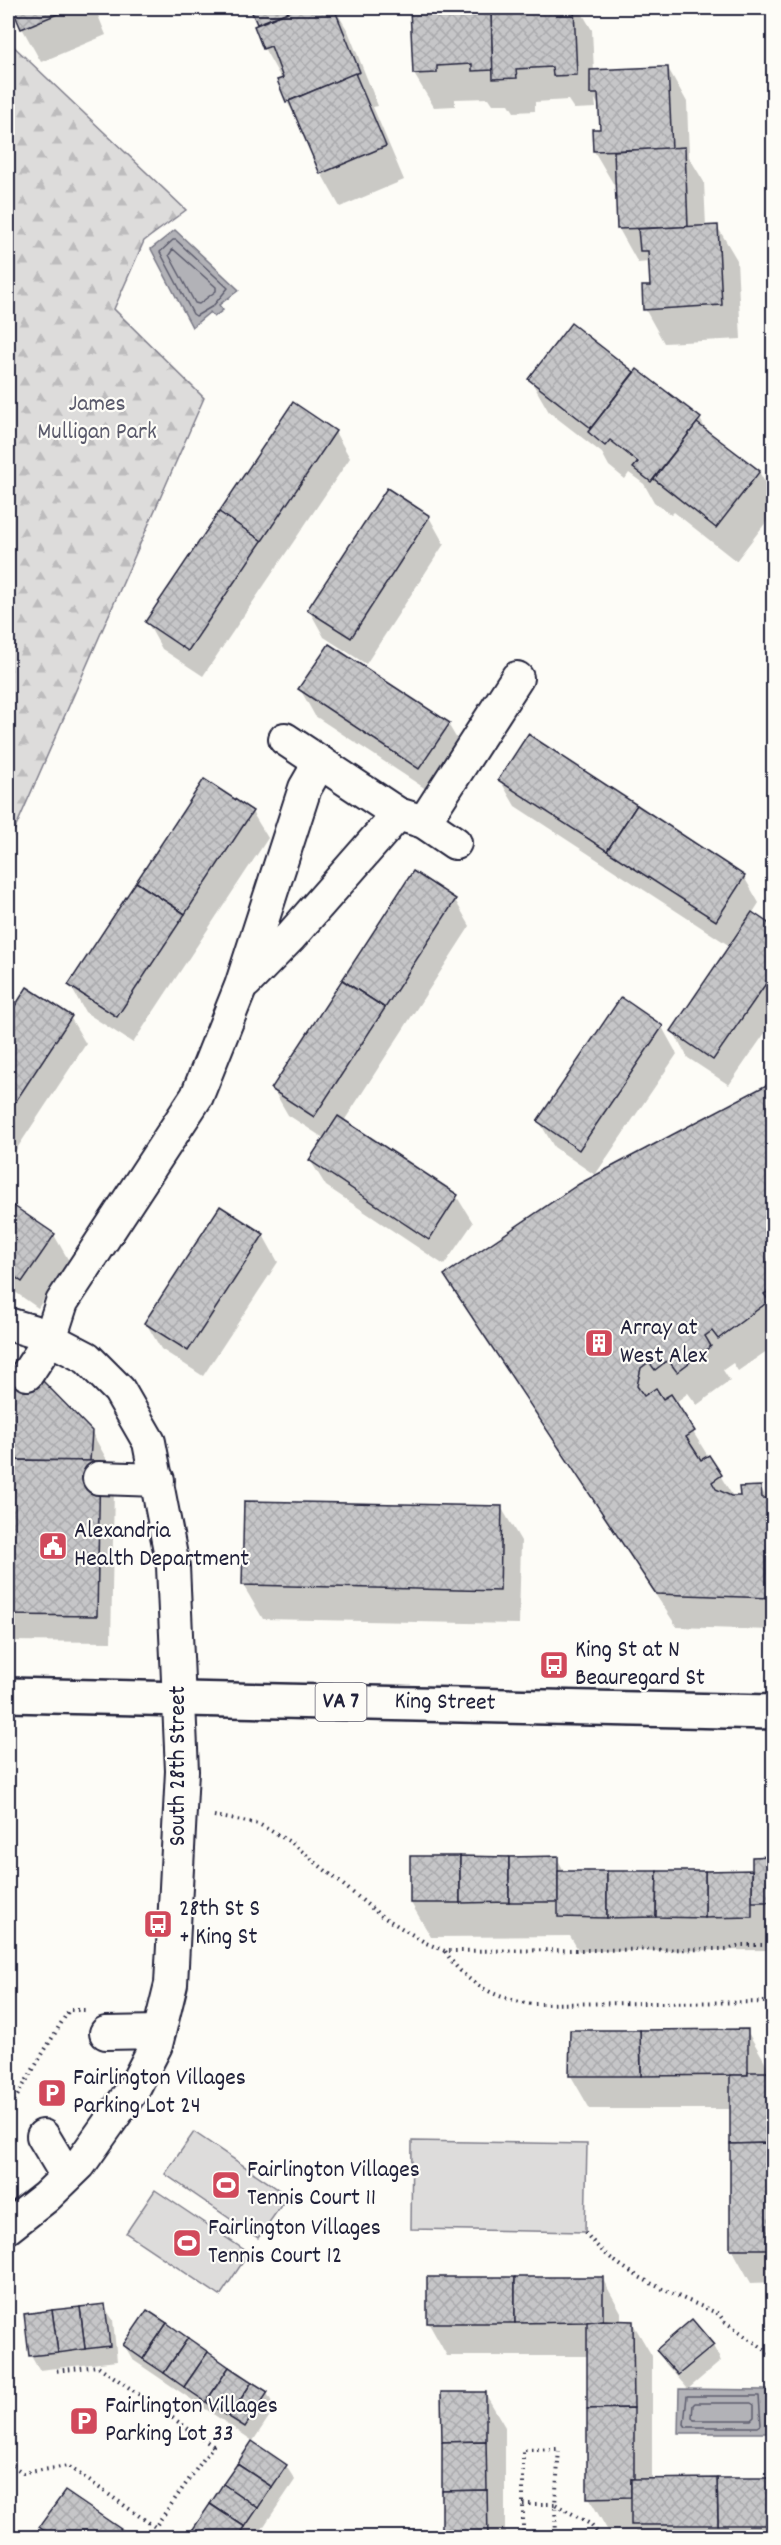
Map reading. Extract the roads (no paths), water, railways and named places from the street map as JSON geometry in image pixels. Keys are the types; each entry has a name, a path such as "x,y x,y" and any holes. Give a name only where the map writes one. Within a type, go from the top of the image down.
{"main road":[{"name":"King Street","path":"8,1695 774,1712"}],"street":[{"path":"241,986 411,818 517,678"},
{"path":"285,740 411,818 456,843"},
{"path":"27,1374 50,1339 62,1302 197,1096 241,986 305,788 320,762"},
{"name":"South 28th Street","path":"8,1324 39,1333 87,1358 119,1390 149,1442 173,1566 182,1810 171,1984 156,2045 135,2086 80,2164 46,2198 8,2227"},
{"path":"99,1478 158,1480"},
{"path":"98,2021 159,2032"},
{"path":"43,2136 67,2176"}],"water":[{"path":"175,230 239,290 219,305 223,310 214,317 210,312 192,327 151,249"},
{"path":"679,2389 767,2390 767,2433 678,2433"}],"place":[{"name":"Array at West Alex","path":"599,1343"},
{"name":"Alexandria Health Department","path":"53,1546"},
{"name":"King St at N Beauregard St","path":"554,1665"},
{"name":"28th St S + King St","path":"158,1924"},
{"name":"Fairlington Villages Parking Lot 24","path":"52,2093"},
{"name":"Fairlington Villages Tennis Court 11","path":"226,2185"},
{"name":"Fairlington Villages Tennis Court 12","path":"187,2243"},
{"name":"Fairlington Villages Parking Lot 33","path":"84,2421"}],"park label":[{"name":"James Mulligan Park","path":"97,419"}]}
